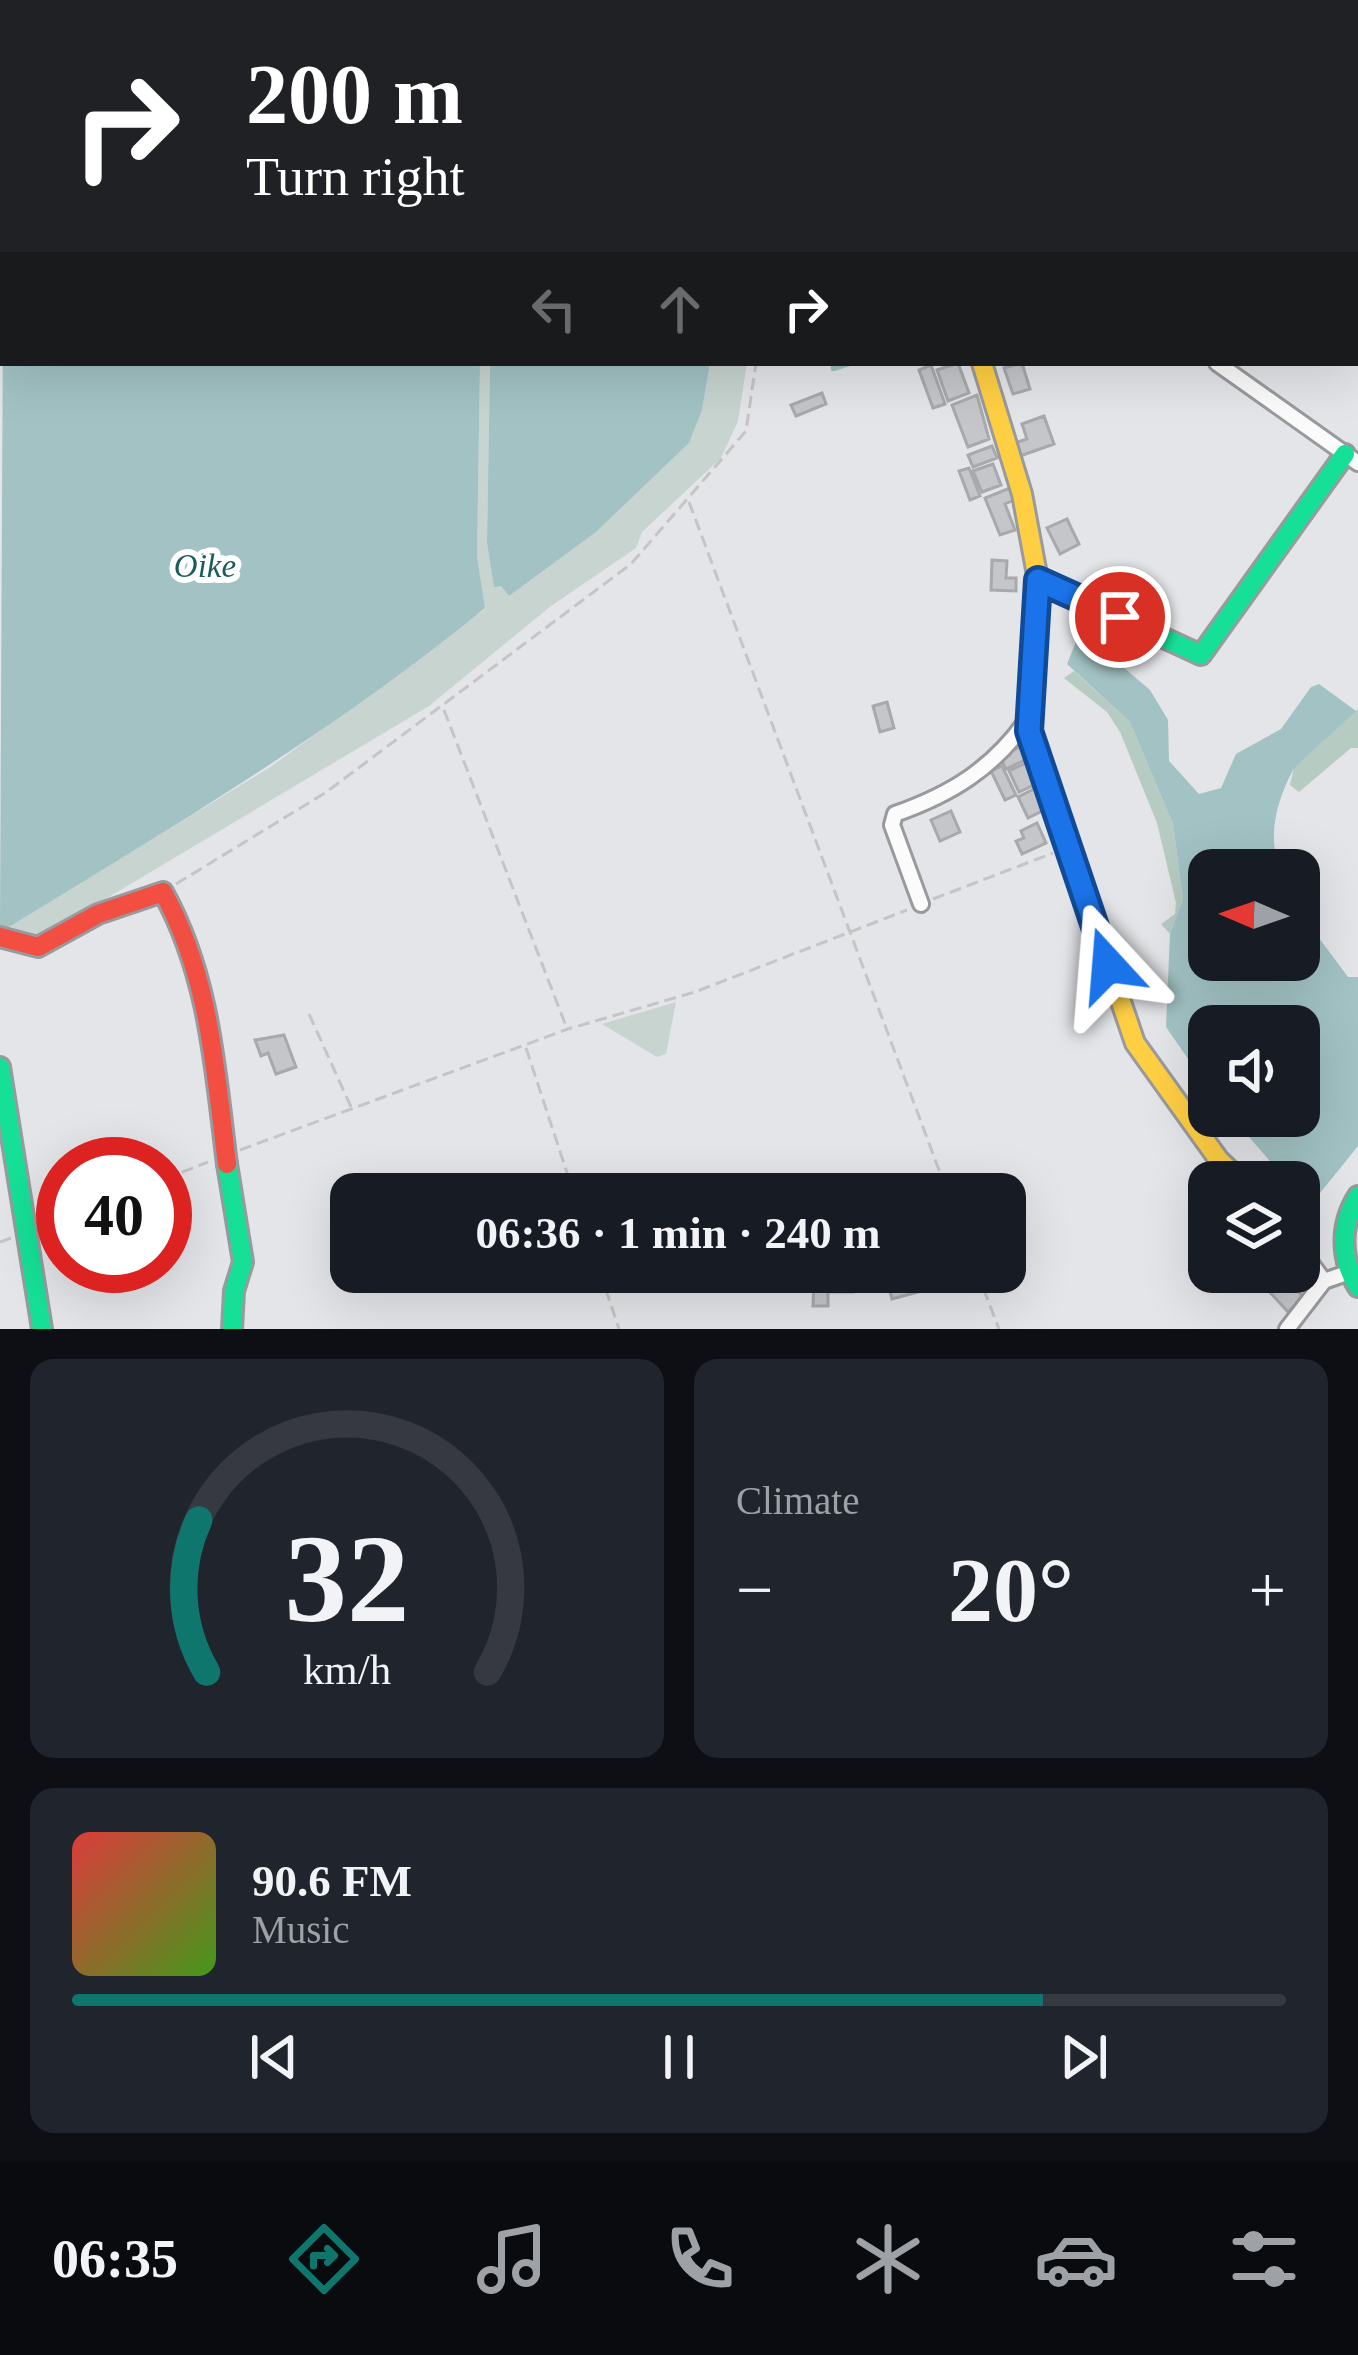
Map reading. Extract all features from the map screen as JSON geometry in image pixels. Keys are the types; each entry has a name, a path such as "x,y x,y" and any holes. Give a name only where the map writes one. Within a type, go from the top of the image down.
{"street":[{"path":"983,366 1022,494 1038,580 1029,731 1135,1043 1220,1161"},
{"path":"1038,580 1201,655 1352,459 1221,366"},
{"path":"921,904 892,825 895,814 946,796 984,770 1029,716"},
{"path":"0,937 38,946 132,899 164,892 204,987 243,1262 234,1291 232,1329"},
{"path":"0,1067 42,1329"},
{"path":"1287,1329 1324,1281 1352,1267 1349,1208 1358,1196"},
{"path":"1320,1276 1324,1281"}],"path":[{"path":"164,892 325,793 444,709 631,564 746,431 756,366"},
{"path":"688,500 940,1173"},
{"path":"444,709 568,1029"},
{"path":"192,1169 568,1029 695,992 1066,848"},
{"path":"309,1013 352,1109"},
{"path":"526,1047 567,1173"},
{"path":"26,1231 36,1227"},
{"path":"607,1293 619,1329"},
{"path":"985,1293 999,1329"}],"shaded area":[{"path":"480,366 490,366 487,543 494,586 501,586 509,596 596,532 689,443 702,410 709,366 747,366 738,421 721,458 642,532 636,548 551,606 429,706 65,923 34,936 4,930 272,766 485,609 477,556"},
{"path":"676,1002 666,1054 657,1057 602,1024"}],"green space":[{"path":"1074,671 1130,722 1173,824 1183,899 1170,934 1161,924 1175,914 1176,903 1157,823 1120,732 1107,712 1064,678"},
{"path":"1358,709 1358,748 1351,748 1299,792 1290,785 1294,767"}],"water":[{"name":"Oike","path":"3,366 480,366 477,556 485,608 310,737 4,930 0,927"},
{"path":"490,366 709,366 702,410 689,443 596,532 509,596 501,586 494,587 487,543"},
{"path":"1076,642 1116,661 1150,690 1168,720 1169,761 1199,794 1221,788 1236,754 1281,729 1311,687 1319,684 1356,711 1293,770 1278,806 1275,849 1188,849 1188,981 1320,981 1320,939 1348,977 1358,977 1358,1146 1320,1193 1320,1161 1270,1161 1249,1137 1320,1137 1320,1005 1188,1005 1188,1059 1166,1027 1170,934 1183,899 1173,824 1130,722 1067,664"}],"building":[{"path":"931,366 945,404 933,408 919,370"},
{"path":"959,366 969,393 948,401 937,370"},
{"path":"1023,366 1030,389 1013,394 1004,368"},
{"path":"822,393 826,404 796,416 791,405"},
{"path":"977,395 989,439 968,447 952,405"},
{"path":"1044,416 1054,444 1020,456 1015,443 1027,439 1022,424"},
{"path":"992,446 997,458 973,467 968,455"},
{"path":"993,464 1001,485 982,492 973,471"},
{"path":"969,468 980,496 970,500 959,471"},
{"path":"1010,488 1014,500 1005,504 1015,530 1000,535 985,498"},
{"path":"1067,519 1079,544 1060,554 1047,528"},
{"path":"992,560 1007,561 1006,578 1016,578 1016,591 991,590"},
{"path":"887,702 894,728 880,732 873,706"},
{"path":"1025,744 1031,757 1006,769 1002,761 1006,754"},
{"path":"1026,763 1036,784 1019,792 1009,771"},
{"path":"1002,766 1016,795 1005,800 991,771"},
{"path":"1036,788 1046,809 1028,818 1018,797"},
{"path":"951,811 960,832 940,841 931,820"},
{"path":"1037,823 1046,843 1022,854 1016,841 1024,838 1021,831"},
{"path":"284,1035 296,1067 276,1074 268,1053 261,1056 255,1040"},
{"path":"813,1293 828,1293 828,1306 813,1306"},
{"path":"1271,1293 1300,1293 1304,1298 1288,1312"}],"waterway":[{"path":"833,366 842,366"}],"traffic: fast":[{"path":"1038,580 1201,655 1345,454"},
{"path":"0,1067 42,1329"},
{"path":"227,1164 243,1262 234,1291 232,1329"},
{"path":"1358,1196 1344,1242 1358,1287"}],"traffic: slow":[{"path":"983,366 1022,494 1038,580 1029,731 1135,1043 1220,1161"}],"traffic: jam":[{"path":"0,937 38,947 98,914 163,892 201,990 227,1164"}],"route":[{"path":"1108,965 1029,731 1038,580 1120,617"}]}
